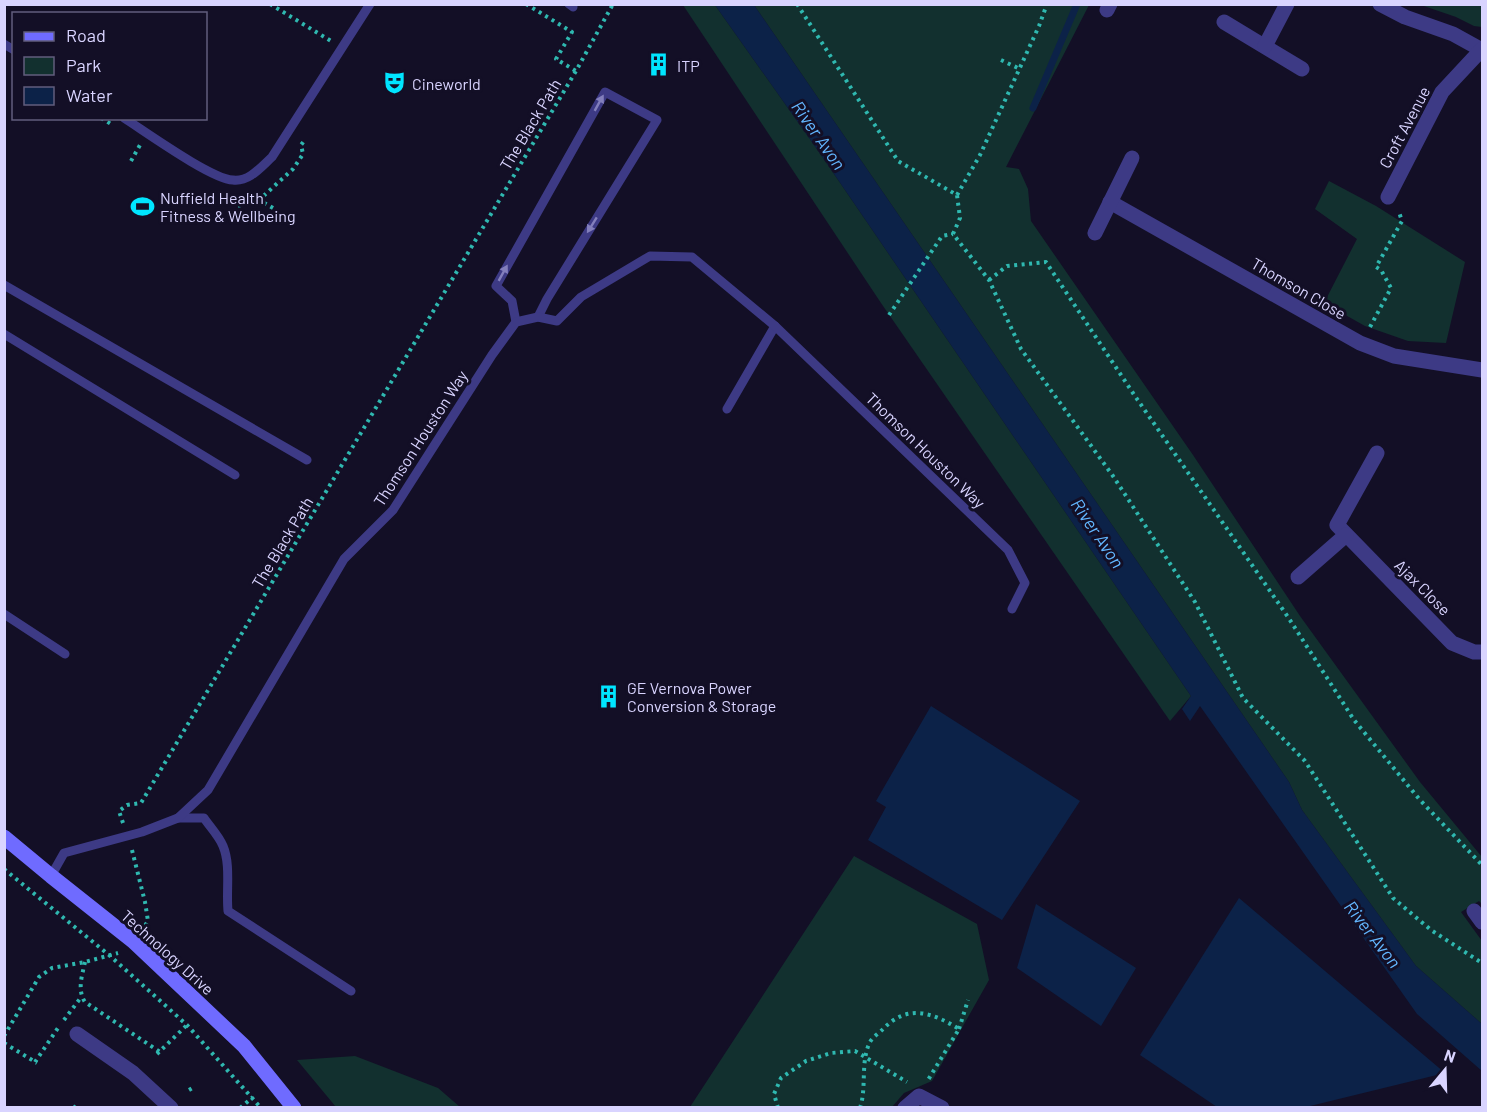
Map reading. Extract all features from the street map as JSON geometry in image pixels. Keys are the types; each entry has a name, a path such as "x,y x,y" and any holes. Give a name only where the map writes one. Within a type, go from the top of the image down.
{"street":[{"path":"1265,46 1287,4"},
{"name":"Croft Avenue","path":"1380,4 1405,17 1453,34 1482,49 1442,92 1388,197"},
{"path":"1224,22 1302,69"},
{"path":"1095,233 1132,158"},
{"name":"Thomson Close","path":"1110,202 1360,344 1394,356 1482,370"},
{"path":"1298,577 1346,535 1337,525 1377,453"},
{"name":"Ajax Close","path":"1346,535 1452,643 1474,652 1482,652"},
{"name":"Technology Drive","path":"4,837 133,941 244,1046 294,1107"},
{"path":"77,1034 134,1072 171,1107"},
{"path":"905,1107 919,1090 942,1107"}],"lane":[{"path":"127,120 214,175 234,181 251,176 272,157 370,4"},
{"path":"516,322 512,301 496,286 605,92 657,120 538,317"},
{"name":"Thomson Houston Way","path":"51,876 64,853 128,836 178,818 208,790 344,559 393,510 492,355 516,322 538,317 557,321 581,297 650,256 692,256 775,326 1008,550 1025,583 1012,609"},
{"path":"4,285 307,460"},
{"path":"727,410 775,326"},
{"path":"4,334 235,475"},
{"path":"4,614 65,654"},
{"path":"178,818 204,818 223,845 228,865 226,886 228,911 351,991"}],"path":[{"path":"270,4 342,48"},
{"path":"526,4 572,32 556,59 576,71"},
{"name":"The Black Path","path":"4,1036 39,977 52,968 118,953 133,941 148,921 146,902 119,811 127,805 141,803 614,4"},
{"path":"797,4 898,161 957,195"},
{"path":"952,234 960,218 957,195 980,155 1047,4"},
{"path":"1001,60 1020,69"},
{"path":"273,208 259,200 293,169"},
{"path":"1360,344 1391,288 1381,270 1376,267 1402,221 1399,212"},
{"path":"952,234 989,280 1021,349 1113,476 1195,602 1243,698 1305,760 1393,898 1431,930 1482,963"},
{"path":"889,315 942,236 952,234"},
{"path":"989,280 1007,266 1046,262 1137,399 1288,617 1354,720 1420,800 1482,865"},
{"path":"4,869 109,955 187,1026 261,1107"},
{"path":"85,962 81,996 85,1002 159,1053 187,1026"},
{"path":"4,1043 36,1062 81,996"},
{"path":"778,1107 774,1094 781,1078 806,1061 831,1053 855,1051 919,1090 931,1078 959,1029 968,1000"},
{"path":"860,1107 870,1042 888,1023 912,1012 942,1018 959,1029"},
{"path":"240,1107 253,1097"}],"green space":[{"path":"683,5 715,5 817,149 1191,696 1170,721 881,303"},
{"path":"754,5 1089,5 1006,167 1019,169 1028,189 1031,221 1193,455 1300,616 1420,782 1482,857 1482,904 1479,901 1461,912 1482,941 1482,1024 1416,966 1302,810 1289,782"},
{"path":"1421,5 1482,5 1482,27 1474,26"},
{"path":"1329,181 1376,206 1465,262 1446,343 1408,341 1365,326 1324,303 1357,239 1315,209"},
{"path":"854,856 977,924 989,980 932,1081 904,1093 892,1107 690,1107"},
{"path":"355,1056 438,1088 460,1107 336,1107 297,1060"}],"water":[{"name":"River Avon","path":"715,5 754,5 1289,782 1302,810 1416,966 1482,1024 1482,1071 1417,1014 1200,706 1190,721 1182,709 1191,696 817,149"},
{"path":"931,706 1080,801 1002,920 868,840 886,807 876,801"},
{"path":"1239,898 1445,1073 1306,1107 1217,1107 1140,1055"},
{"path":"1036,904 1136,968 1101,1026 1017,968"}],"waterway":[{"path":"1033,108 1077,4"}],"place":[{"name":"ITP","path":"659,65"},
{"name":"Cineworld","path":"394,83"},
{"name":"Nuffield Health Fitness & Wellbeing","path":"142,206"},
{"name":"GE Vernova Power Conversion & Storage","path":"609,696"}]}
